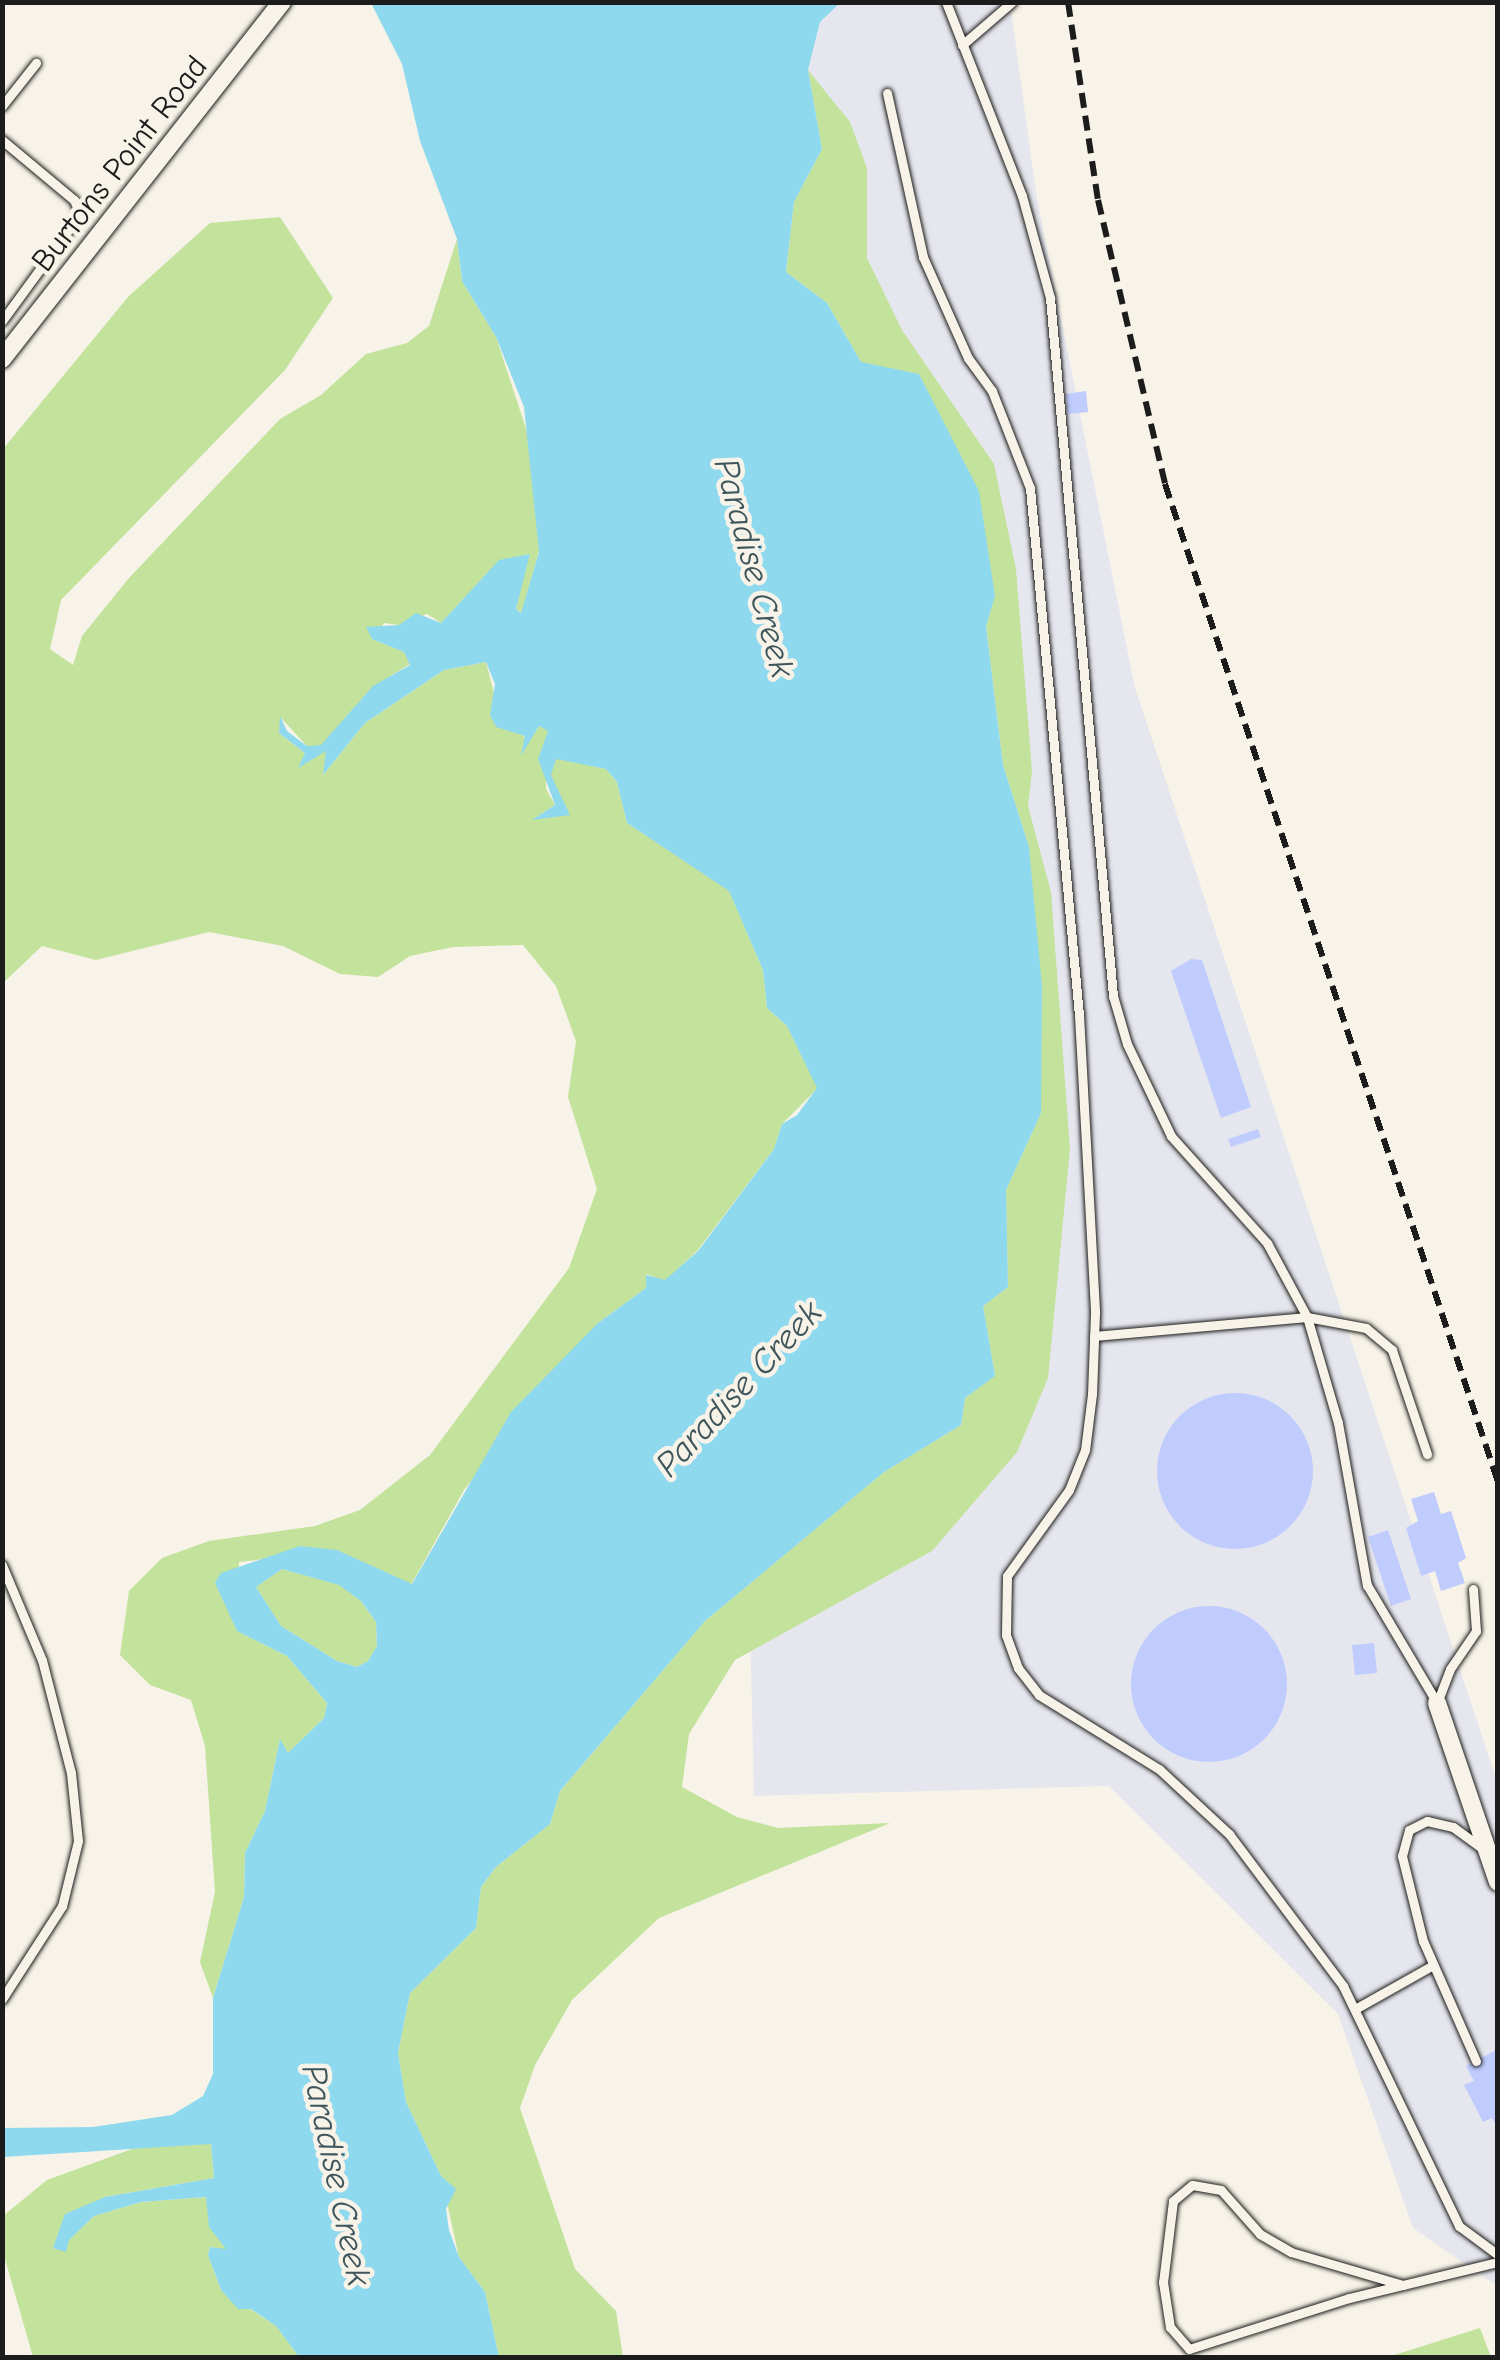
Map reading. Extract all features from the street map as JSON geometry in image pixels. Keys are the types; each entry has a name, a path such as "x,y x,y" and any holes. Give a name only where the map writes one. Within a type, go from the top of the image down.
{"street":[{"name":"Burtons Point Road","path":"2,359 282,2"},
{"path":"1437,1703 1498,1882"}],"lane":[{"path":"946,2 1022,196 1050,298 1113,996 1152,1106 1267,1243 1306,1317 1338,1423 1367,1584 1437,1703"},
{"path":"962,45 1012,2"},
{"path":"2,106 36,63"},
{"path":"887,93 923,256 968,358 992,391 1030,488 1078,1016 1094,1336 1086,1450 1069,1490 1007,1576 1002,1605 1018,1668 1067,1718 1159,1769 1229,1834 1354,2009 1440,2197 1459,2226 1498,2259"},
{"path":"2,140 74,200 80,214 2,322"},
{"path":"1094,1336 1332,1318 1382,1337 1427,1454"},
{"path":"2,1565 42,1660 71,1773 78,1841 62,1906 2,1999"},
{"path":"1437,1703 1450,1669 1476,1631 1474,1589"},
{"path":"1476,2060 1432,1965 1405,1879 1409,1830 1416,1822 1442,1821 1488,1854"},
{"path":"1354,2009 1432,1965"},
{"path":"1403,2284 1291,2252 1260,2234 1221,2190 1192,2185 1173,2201 1163,2282 1170,2327 1186,2353 1403,2284 1498,2259"}],"shaded area":[{"path":"840,3 1010,3 1037,199 1135,688 1497,1781 1497,2286 1413,2228 1338,2014 1109,1786 754,1796 749,1581 1042,986 986,626 861,362 808,70 820,22"}],"green space":[{"path":"808,70 850,122 867,168 867,258 902,330 994,464 1016,569 1032,771 1028,806 1051,892 1070,1149 1048,1378 1017,1452 932,1551 735,1660 689,1734 682,1787 737,1817 778,1828 890,1823 659,1918 572,2000 535,2065 520,2108 575,2269 616,2311 623,2357 499,2357 485,2292 459,2257 441,2176 406,2102 398,2053 410,1993 476,1928 481,1887 496,1867 550,1824 560,1791 705,1621 884,1472 961,1425 965,1398 995,1375 983,1306 1008,1287 1006,1190 1041,1113 1029,847 1003,765 986,626 995,595 827,303 786,272 794,202 822,149"},
{"path":"280,217 333,298 285,370 61,600 50,649 73,665 82,636 129,578 280,419 321,395 366,354 407,343 429,326 457,239 462,281 496,337 533,450 539,551 522,613 516,609 529,554 499,561 441,623 427,614 399,625 384,623 372,639 404,652 410,664 373,687 321,746 307,746 281,718 279,733 305,753 299,767 327,749 323,775 365,723 444,670 486,662 495,697 528,742 523,751 539,726 548,730 546,789 555,805 535,818 563,803 550,775 555,758 606,769 617,782 627,823 729,890 763,970 767,1008 787,1026 818,1088 782,1124 774,1149 697,1251 665,1281 646,1274 646,1288 598,1323 565,1362 464,1490 411,1585 337,1550 239,1562 237,1631 287,1656 327,1703 324,1718 288,1753 280,1739 265,1811 245,1853 244,1897 213,1998 200,1962 215,1892 205,1746 191,1700 150,1685 120,1655 129,1591 162,1558 209,1541 315,1526 360,1510 430,1455 569,1268 597,1189 568,1097 576,1041 556,986 523,945 453,947 410,956 378,977 340,974 283,946 209,932 96,960 42,946 3,983 3,449 128,297 210,223"},
{"path":"282,1569 340,1585 361,1601 376,1622 377,1647 368,1661 357,1667 337,1661 281,1626 256,1587"},
{"path":"184,2142 211,2144 214,2178 105,2197 69,2240 94,2216 141,2202 207,2197 227,2250 210,2247 208,2255 221,2290 276,2326 299,2357 33,2357 3,2252 3,2216 47,2180 132,2149"},
{"path":"1480,2328 1491,2357 1388,2357"}],"water":[{"name":"Paradise Creek","path":"371,3 840,3 820,22 808,70 822,149 794,202 786,272 827,303 861,362 919,374 979,491 995,596 986,626 1003,765 1029,847 1042,986 1041,1113 1006,1190 1008,1287 983,1306 995,1376 965,1398 961,1425 884,1472 705,1621 560,1791 550,1824 496,1867 481,1887 476,1928 410,1993 398,2053 406,2102 441,2176 456,2189 446,2209 449,2230 459,2257 485,2292 499,2357 299,2357 276,2326 251,2309 238,2309 221,2290 208,2255 210,2247 226,2249 209,2227 206,2197 141,2202 94,2216 69,2240 66,2252 53,2248 65,2214 105,2197 214,2178 211,2144 3,2157 3,2128 93,2127 172,2115 203,2096 213,2074 213,1998 244,1897 245,1853 265,1811 280,1739 288,1753 324,1718 327,1703 287,1656 237,1631 215,1583 221,1573 300,1546 337,1550 412,1584 511,1412 598,1323 646,1288 646,1275 665,1280 698,1251 774,1149 782,1124 797,1115 817,1088 787,1026 767,1008 763,970 729,891 627,823 617,782 606,769 556,759 551,775 570,815 532,820 555,805 538,759 548,731 539,726 521,756 525,736 496,727 490,715 495,684 486,662 444,670 365,723 323,775 326,751 298,768 305,753 279,733 280,716 287,731 307,746 321,745 373,686 410,665 404,652 372,639 366,627 399,625 416,613 441,623 499,560 530,554 516,609 521,613 539,552 524,407 496,337 462,281 457,239 420,141 402,64","holes":["282,1569 339,1585 361,1601 376,1622 377,1646 368,1661 357,1667 337,1661 281,1626 256,1587"]}],"building":[{"path":"1086,391 1088,412 1068,414 1066,394"},
{"path":"1191,959 1202,960 1251,1107 1221,1118 1171,971"},
{"path":"1258,1129 1261,1137 1231,1147 1228,1139"},
{"path":"1235,1393 1265,1399 1290,1416 1307,1441 1313,1471 1307,1501 1290,1526 1265,1543 1235,1549 1205,1543 1180,1526 1163,1501 1157,1471 1163,1441 1180,1416 1205,1399"},
{"path":"1434,1492 1441,1514 1451,1511 1466,1558 1458,1563 1465,1583 1441,1591 1435,1571 1421,1576 1406,1528 1418,1521 1411,1499"},
{"path":"1388,1530 1411,1599 1391,1606 1368,1537"},
{"path":"1209,1606 1239,1612 1264,1629 1281,1654 1287,1684 1281,1714 1264,1739 1239,1756 1209,1762 1179,1756 1154,1739 1137,1714 1131,1684 1137,1654 1154,1629 1179,1612"},
{"path":"1374,1643 1377,1673 1355,1675 1352,1645"},
{"path":"1498,2049 1498,2129 1492,2118 1483,2122 1464,2085 1474,2081 1466,2066"}],"railway":[{"path":"1068,2 1098,200 1165,484 1498,1482"}]}
